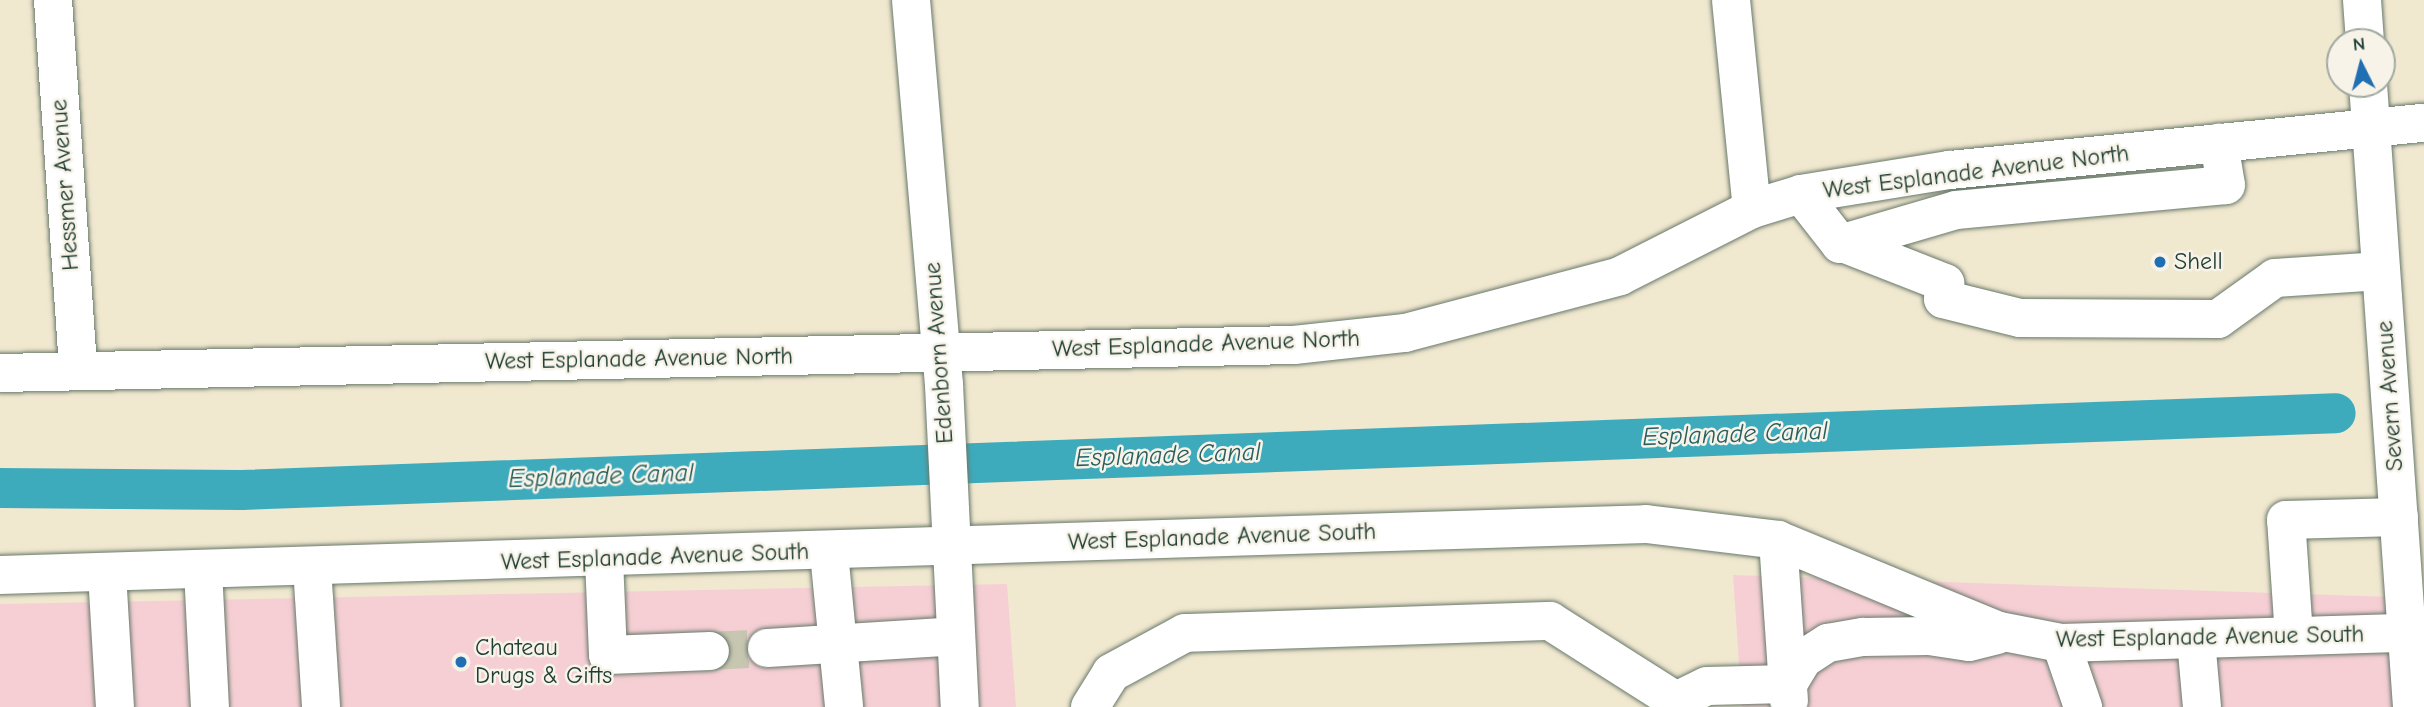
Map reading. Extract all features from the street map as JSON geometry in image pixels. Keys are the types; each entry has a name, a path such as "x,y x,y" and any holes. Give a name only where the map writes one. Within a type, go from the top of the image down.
{"main road":[{"name":"Hessmer Avenue","path":"53,0 78,370"},
{"name":"Edenborn Avenue","path":"911,0 942,369 960,707"},
{"path":"1731,0 1752,209"},
{"path":"2362,0 2364,28"},
{"name":"Severn Avenue","path":"2369,98 2399,517 2415,633 2412,707"},
{"name":"West Esplanade Avenue North","path":"0,373 78,370 942,369 1294,345 1405,333 1620,276 1752,209 1801,194 1950,170 2424,123"},
{"path":"1843,243 1956,210 2226,186 2218,143"},
{"path":"2078,157 2082,199"},
{"path":"1950,170 1956,210"},
{"path":"1801,194 1843,243 1945,283 1943,299 2020,318 2218,319 2275,278 2381,271"},
{"path":"2294,636 2286,520 2399,517"},
{"name":"West Esplanade Avenue South","path":"0,575 829,553 1542,524 1646,524 1778,540 2007,633 2061,643 2415,633"},
{"path":"1778,540 1789,695"},
{"path":"829,553 844,707"},
{"path":"604,559 608,655 710,651"},
{"path":"312,567 321,707"},
{"path":"203,570 210,707"},
{"path":"107,573 115,707"},
{"path":"1090,707 1111,673 1185,633 1550,621 1676,704 1707,686 1789,695"},
{"path":"1789,695 1803,659 1828,643 1863,637 1929,636 1969,642 2007,633"},
{"path":"766,648 956,636"},
{"path":"2196,640 2202,707"},
{"path":"2061,643 2083,707"}],"shaded area":[{"path":"1733,575 2424,598 2424,707 1742,707"},
{"path":"1007,584 1016,707 0,707 0,604"}],"waterway":[{"name":"Esplanade Canal","path":"0,488 241,490 2336,413"}],"tunnel":[{"path":"710,651 767,648"}],"place":[{"name":"Shell","path":"2160,262"},
{"name":"Chateau Drugs & Gifts","path":"461,662"}]}
